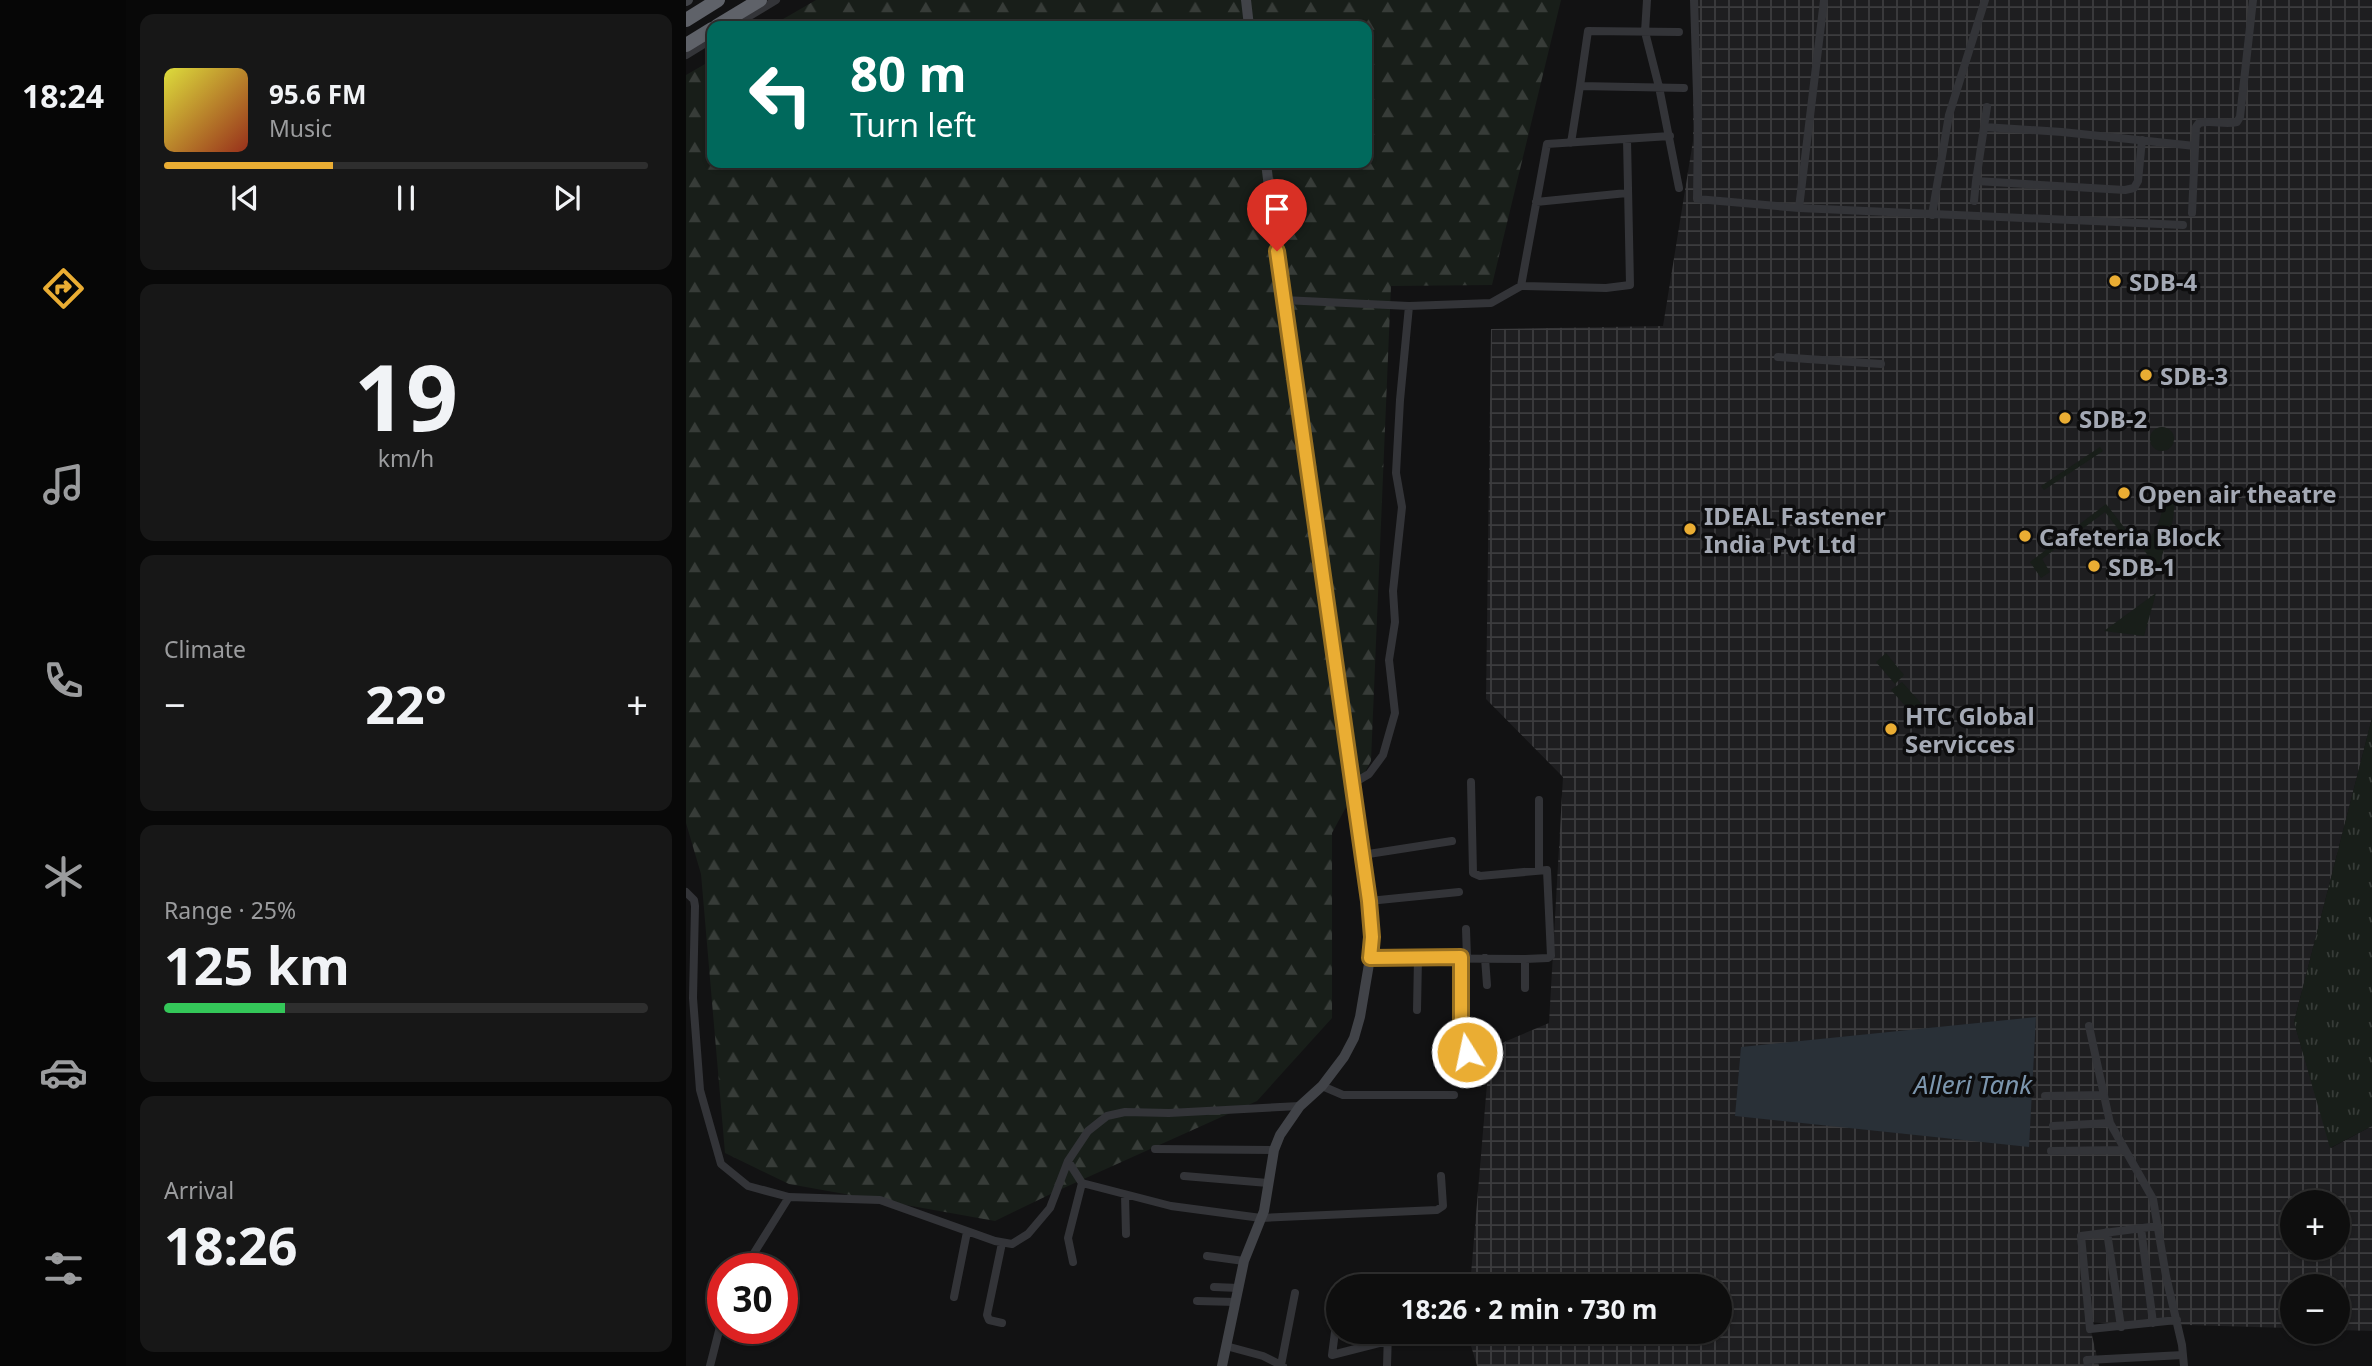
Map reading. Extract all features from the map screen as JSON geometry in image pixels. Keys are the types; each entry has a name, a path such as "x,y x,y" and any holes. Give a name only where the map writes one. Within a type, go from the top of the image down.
{"highway":[{"path":"686,20 718,0"},
{"path":"725,21 760,0"},
{"path":"686,45 707,32"}],"street":[{"path":"741,21 776,0"},
{"path":"1246,0 1248,21"},
{"path":"1647,0 1645,32 1670,136 1679,188"},
{"path":"1694,0 1698,126 1697,199 1799,208 2183,225"},
{"path":"1799,208 1824,0"},
{"path":"1932,215 1949,115 1985,0"},
{"path":"2192,214 2196,127 2199,123 2231,124 2237,122 2240,117 2253,0"},
{"path":"1571,143 1588,31 1679,32"},
{"path":"686,55 707,42"},
{"path":"1580,86 1684,88"},
{"path":"1974,201 1987,107"},
{"path":"1984,127 2195,146"},
{"path":"1521,286 1547,144 1670,136"},
{"path":"1283,300 1409,306 1491,303 1521,286 1606,288 1630,285 1627,139"},
{"path":"1976,181 2125,190 2134,188 2138,181 2142,140"},
{"path":"1222,1366 1244,1261 1261,1218 1274,1150 1280,1135 1300,1106 1322,1086 1344,1057 1354,1038 1360,1017 1372,937 1267,168"},
{"path":"1536,202 1627,193"},
{"path":"1352,784 1369,774 1383,755 1395,713 1389,660 1395,622 1394,591 1402,507 1396,473 1409,306"},
{"path":"1779,356 1881,363"},
{"path":"1370,958 1525,959 1548,958 1552,954 1548,872 1539,869 1480,876 1473,873 1471,782"},
{"path":"1539,800 1539,869"},
{"path":"1362,855 1452,841"},
{"path":"1369,901 1459,891"},
{"path":"686,892 694,900 695,906 694,998 700,1090 721,1164 748,1186 789,1197 880,1200 967,1232 1012,1244 1020,1240 1049,1208 1068,1161 1088,1131 1107,1116 1125,1112 1169,1113 1300,1106"},
{"path":"1466,929 1461,1034 1467,1052"},
{"path":"1417,1010 1418,958"},
{"path":"1485,958 1487,985"},
{"path":"1525,959 1525,988"},
{"path":"2089,1026 2110,1123 2153,1199 2184,1366"},
{"path":"1322,1086 1343,1095 1454,1095"},
{"path":"2045,1096 2103,1095"},
{"path":"2053,1126 2110,1123"},
{"path":"1155,1149 1274,1150"},
{"path":"2051,1151 2124,1150"},
{"path":"1068,1161 1082,1182 1125,1195 1171,1206 1261,1218 1437,1210 1443,1206 1441,1176"},
{"path":"1184,1176 1268,1183"},
{"path":"1073,1262 1069,1238 1082,1182"},
{"path":"1125,1195 1126,1234"},
{"path":"754,1253 789,1197"},
{"path":"2158,1226 2081,1236 2090,1329 2177,1320"},
{"path":"2141,1228 2153,1323"},
{"path":"954,1297 967,1232"},
{"path":"2107,1232 2120,1327"},
{"path":"1002,1242 987,1315 989,1320 1002,1323"},
{"path":"1207,1256 1244,1261"},
{"path":"1214,1287 1239,1288"},
{"path":"1226,1346 1263,1356 1282,1365 1295,1293"},
{"path":"1196,1301 1236,1302"},
{"path":"709,1366 715,1344"},
{"path":"1333,1344 1332,1355 1364,1344"},
{"path":"1387,1366 1388,1344"},
{"path":"2088,1366 2087,1360 2183,1355"}],"shaded area":[{"path":"1693,0 2372,0 2372,718 2294,1022 2331,1148 2372,1126 2372,1331 2350,1330 2350,1274 2280,1274 2280,1328 2089,1322 2099,1366 1477,1366 1471,1344 1732,1344 1732,1274 1471,1274 1490,1048 1549,1023 1563,777 1486,699 1491,329 1663,326 1693,141"}],"green space":[{"path":"816,0 1561,0 1492,285 1391,286 1371,761 1332,833 1332,1018 1257,1101 995,1221 789,1184 725,1153 701,874 686,823 686,75 707,63 707,168 1372,168 1372,21 780,21"},
{"path":"2162,427 2173,434 2174,439 2167,450 2162,451 2151,444 2150,439 2157,428"},
{"path":"2100,447 2103,451 2044,490 2041,486"},
{"path":"2173,491 2173,521 2157,569 2142,547 2158,523 2163,508 2163,493"},
{"path":"2106,504 2127,531 2122,534 2105,512 2042,559 2050,572 2041,578 2030,562"},
{"path":"2156,593 2144,636 2104,631"},
{"path":"1886,653 1904,675 1895,684 1876,662"},
{"path":"1902,682 1927,710 1917,719 1891,690"},
{"path":"2372,718 2372,1126 2330,1148 2294,1022"}],"water":[{"name":"Alleri Tank","path":"2036,1017 2029,1147 1735,1116 1741,1047"}],"place":[{"name":"SDB-4","path":"2115,281"},
{"name":"SDB-3","path":"2146,375"},
{"name":"SDB-2","path":"2065,418"},
{"name":"Open air theatre","path":"2124,493"},
{"name":"IDEAL Fastener India Pvt Ltd","path":"1690,529"},
{"name":"Cafeteria Block","path":"2025,536"},
{"name":"SDB-1","path":"2094,566"},
{"name":"HTC Global Servicces","path":"1891,729"}],"route":[{"path":"1277,251 1369,901 1372,937 1370,958 1461,957 1461,1034 1467,1052"}]}
